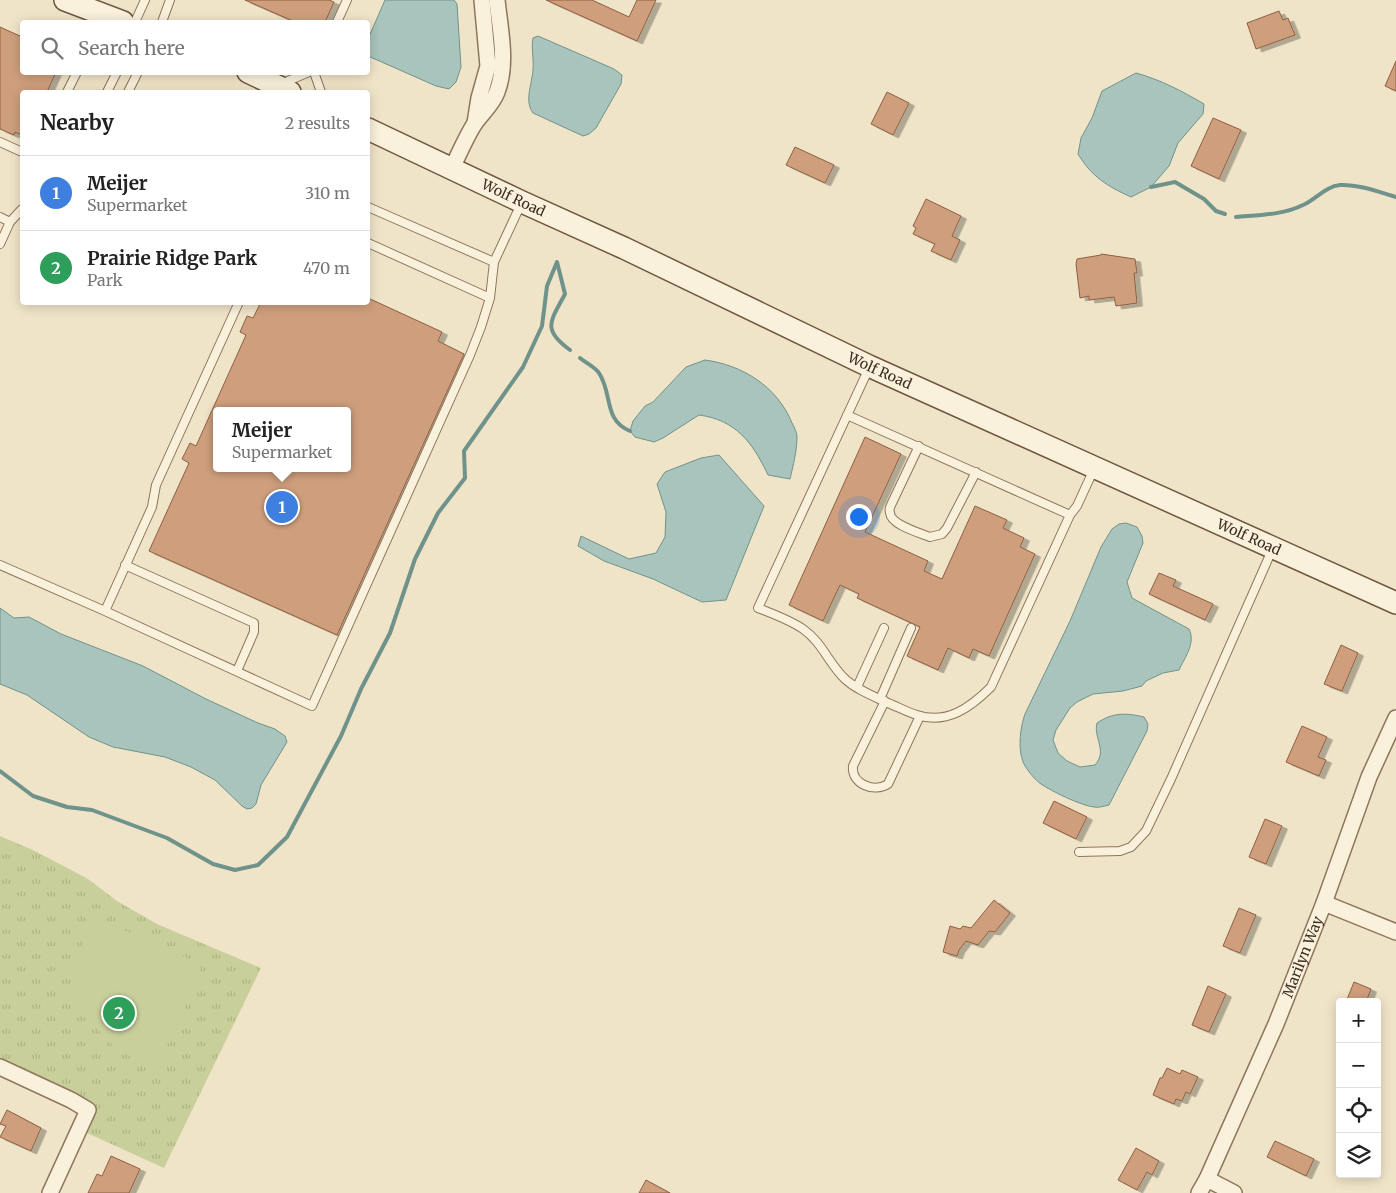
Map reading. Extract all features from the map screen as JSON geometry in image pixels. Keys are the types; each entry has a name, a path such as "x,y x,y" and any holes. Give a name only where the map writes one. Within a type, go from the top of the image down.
{"main road":[{"path":"65,0 119,20"},
{"path":"254,75 282,90"},
{"name":"Wolf Road","path":"370,130 624,248 870,366 1396,603"}],"street":[{"path":"475,123 478,98 488,66 482,0"},
{"path":"452,168 475,123 491,104 502,76 503,57 497,0"},
{"name":"Marilyn Way","path":"1199,1193 1276,1024 1324,903 1369,778 1396,718"},
{"path":"1324,903 1396,932"},
{"path":"0,1067 71,1100 88,1110 50,1193"},
{"path":"1207,1179 1234,1193"}],"lane":[{"path":"136,20 145,0"},
{"path":"163,20 170,0"},
{"path":"338,20 347,0"},
{"path":"68,90 76,75"},
{"path":"108,90 116,75"},
{"path":"129,90 136,75"},
{"path":"284,90 288,82 303,75"},
{"path":"315,75 320,90"},
{"path":"0,142 20,151"},
{"path":"0,565 312,706 482,327 490,298 494,262 522,202"},
{"path":"370,208 494,262"},
{"path":"0,244 10,222 20,211"},
{"path":"0,217 10,222"},
{"path":"370,244 490,298"},
{"path":"105,611 152,507 156,484 238,305"},
{"path":"870,366 758,608 802,628 813,637 844,678 882,700 920,716 929,718 947,716 963,711 977,701 991,687 1070,515 1078,506 1095,467"},
{"path":"847,415 1070,515"},
{"path":"919,446 891,505 890,513 892,519 897,523 930,537 942,534 951,522 976,472"},
{"path":"1079,852 1120,851 1131,848 1146,831 1172,779 1273,547"},
{"path":"126,565 254,623 254,632 237,671"},
{"path":"857,687 884,628"},
{"path":"911,628 853,766 852,772 858,781 874,789 888,784 920,716"}],"green space":[{"path":"0,836 35,851 88,879 117,901 157,924 261,968 164,1168 87,1133 97,1111 94,1103 0,1059"},
{"path":"93,916 196,962 201,974 155,1070 116,1049 79,1008 74,972"}],"water":[{"path":"385,0 454,0 457,4 461,67 456,82 449,89 436,86 370,57 370,34"},
{"path":"538,36 614,69 622,75 621,84 596,128 589,134 583,136 533,113 530,108 529,98 533,70 532,42 533,38"},
{"path":"1136,73 1171,86 1204,104 1203,114 1178,143 1169,166 1151,187 1131,197 1101,180 1089,169 1078,154 1081,138 1092,118 1102,91"},
{"path":"705,360 745,372 768,388 777,398 797,435 796,453 790,479 768,475 756,453 742,435 723,422 712,418 699,415 654,442 635,437 630,431 633,421 645,406 653,402 686,367"},
{"path":"719,455 764,506 726,600 702,602 653,579 604,561 578,546 581,536 629,559 656,553 665,537 666,512 657,484 665,472 701,458"},
{"path":"1126,523 1137,527 1142,536 1143,543 1127,582 1132,598 1189,629 1191,639 1189,650 1179,670 1163,673 1146,681 1142,686 1123,691 1093,694 1070,708 1056,730 1053,740 1058,753 1067,761 1080,767 1095,765 1099,760 1100,749 1096,728 1097,723 1103,719 1114,715 1126,714 1144,717 1148,724 1147,731 1109,805 1096,807 1067,798 1037,780 1022,760 1020,747 1021,733 1025,714 1070,621 1101,547 1112,529 1119,524"},
{"path":"0,608 14,618 29,617 61,634 143,666 206,699 275,729 285,736 287,742 261,785 256,804 252,808 247,809 215,780 191,767 165,757 113,747 89,737 27,695 0,684"}],"building":[{"path":"245,0 329,0 334,2 326,20 290,20"},
{"path":"546,0 592,0 629,17 637,0 656,0 637,41"},
{"path":"1279,11 1283,20 1288,18 1295,35 1256,49 1247,23"},
{"path":"0,27 20,36 20,75 55,75 48,90 20,90 20,134 15,132 14,135 0,129"},
{"path":"1396,61 1396,91 1385,86"},
{"path":"887,92 909,103 893,135 871,124"},
{"path":"1213,118 1241,130 1219,179 1191,166"},
{"path":"795,147 834,165 825,183 786,165"},
{"path":"926,199 961,216 952,236 960,240 951,260 931,251 935,244 913,234 916,228 913,226"},
{"path":"1101,254 1135,259 1137,273 1134,273 1137,303 1116,306 1114,297 1089,300 1089,296 1080,298 1077,259"},
{"path":"370,299 442,332 438,341 464,354 337,635 149,551 189,463 182,459 190,443 196,446 213,408 213,472 351,472 351,407 214,407 246,335 240,332 247,316 253,318 260,305 370,305"},
{"path":"865,437 901,454 865,532 928,561 924,571 942,579 975,506 1007,520 1003,528 1024,538 1020,547 1035,554 989,656 973,649 969,658 948,648 938,670 907,656 920,627 857,598 859,594 840,585 823,621 789,605"},
{"path":"1159,573 1176,580 1173,586 1213,604 1205,620 1149,594"},
{"path":"1341,645 1358,653 1342,691 1324,684"},
{"path":"1302,726 1327,737 1318,757 1326,760 1319,776 1286,762"},
{"path":"1054,801 1087,817 1076,839 1043,823"},
{"path":"1265,819 1282,826 1266,864 1249,857"},
{"path":"994,900 1010,913 995,932 989,931 978,945 966,941 957,956 943,952 950,926 960,929 963,926 971,928"},
{"path":"1239,908 1256,915 1240,953 1223,946"},
{"path":"1354,982 1371,989 1368,998 1348,998"},
{"path":"1208,986 1226,994 1209,1032 1192,1025"},
{"path":"1167,1068 1180,1074 1182,1070 1198,1077 1190,1094 1186,1092 1182,1101 1176,1099 1174,1104 1153,1095 1160,1078 1162,1078"},
{"path":"7,1110 41,1128 31,1151 0,1137 6,1126 0,1124"},
{"path":"1275,1141 1314,1159 1306,1176 1267,1157"},
{"path":"1136,1148 1159,1161 1152,1175 1147,1172 1137,1190 1118,1180"},
{"path":"111,1156 140,1169 129,1193 88,1193 97,1174 102,1176"},
{"path":"646,1180 670,1193 639,1193"}],"waterway":[{"path":"1151,187 1175,182 1204,199 1216,211 1225,214"},
{"path":"1236,217 1287,211 1307,203 1325,190 1340,185 1361,187 1396,197"},
{"path":"557,262 565,294 551,324 555,336 570,350"},
{"path":"0,771 33,796 67,807 92,810 167,838 213,864 235,870 258,865 287,837 341,736 361,689 390,633 415,559 438,513 465,478 464,451 523,367 542,326 547,286 557,262"},
{"path":"580,358 599,373 606,389 612,413 621,426 630,431"}],"place":[{"name":"Meijer","path":"282,507"},
{"name":"Prairie Ridge Park","path":"119,1013"}]}
